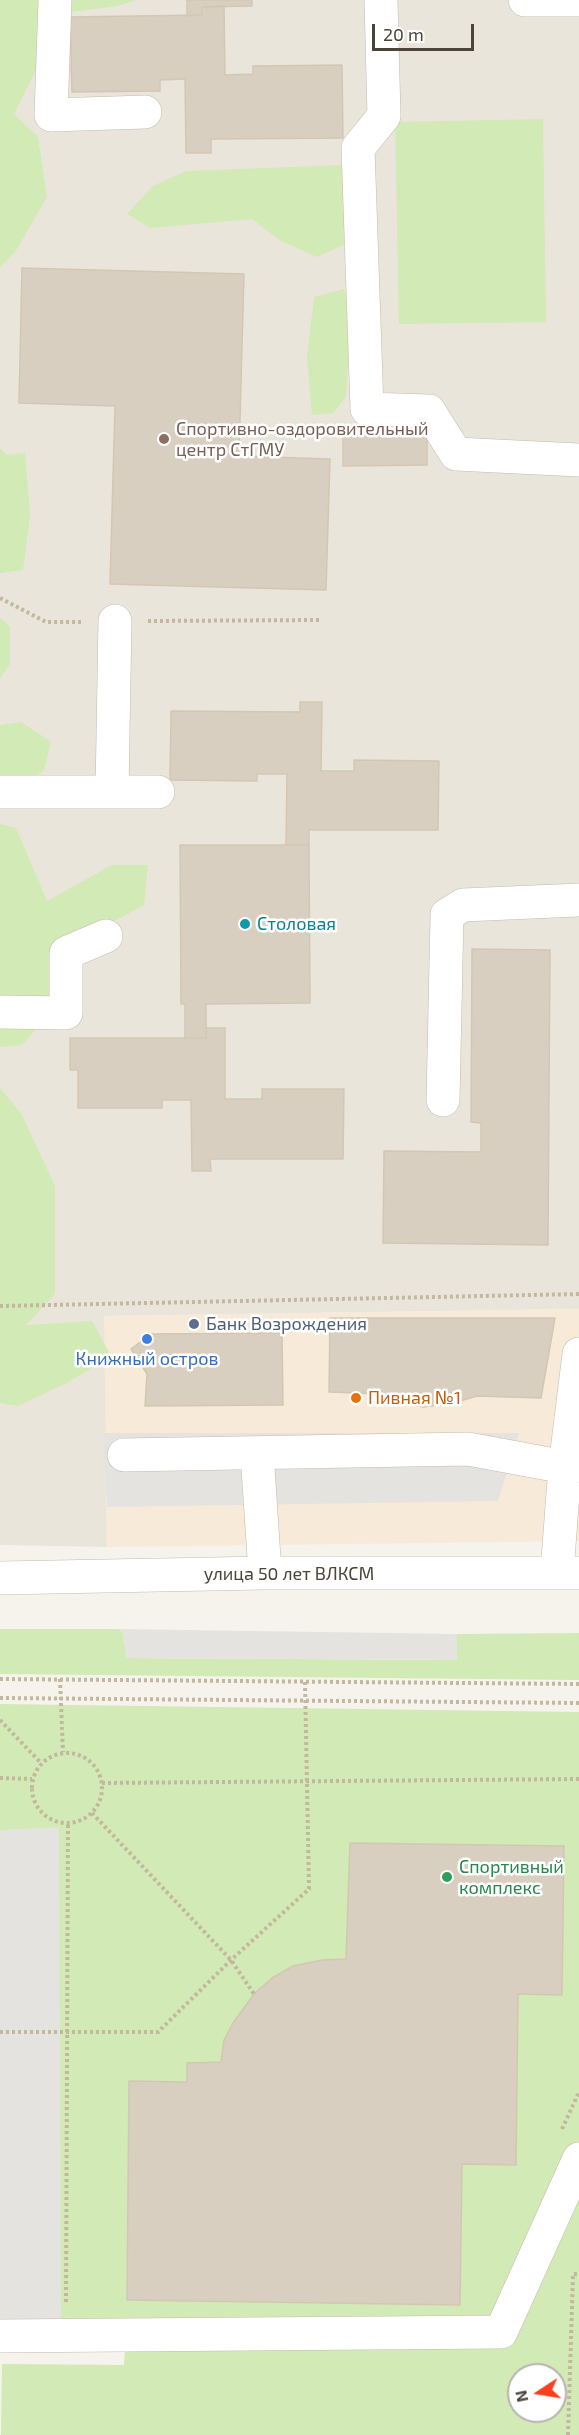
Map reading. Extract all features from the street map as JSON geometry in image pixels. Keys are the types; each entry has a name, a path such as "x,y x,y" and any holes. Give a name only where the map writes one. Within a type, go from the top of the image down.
{"street":[{"path":"55,0 51,114 145,112"},
{"path":"381,0 384,116 358,148 367,409 429,411 456,454 579,460"},
{"path":"525,0 579,0"},
{"path":"112,792 115,621"},
{"path":"0,792 158,792"},
{"path":"443,1100 447,915 463,905 579,900"},
{"path":"0,1012 66,1012 66,953 106,936"},
{"path":"568,1573 579,1354"},
{"path":"124,1455 468,1449 572,1467"},
{"path":"257,1453 265,1573"},
{"name":"улица 50 лет ВЛКСМ","path":"0,1578 265,1573 568,1573"},
{"path":"0,2336 501,2332 569,2148"}],"path":[{"path":"0,598 46,622 319,620"},
{"path":"0,1306 579,1294"},
{"path":"0,1679 579,1684"},
{"path":"60,1679 63,1752"},
{"path":"0,2032 158,2032 231,1959 309,1889 304,1681"},
{"path":"0,1698 579,1703"},
{"path":"0,1720 41,1763"},
{"path":"63,1752 81,1755 95,1766 102,1783 100,1799 92,1813 81,1820 68,1823 52,1820 39,1810 32,1796 32,1779 41,1763 63,1752"},
{"path":"0,1778 32,1779"},
{"path":"102,1783 579,1779"},
{"path":"92,1813 231,1959 254,1994"},
{"path":"66,2307 68,1823"},
{"path":"569,2148 579,2092"},
{"path":"568,2435 573,2274 579,2274"}],"shaded area":[{"path":"0,0 579,0 579,1309 105,1316 107,1547 0,1545"},
{"path":"579,1309 579,1541 107,1547 104,1316"},
{"path":"103,1433 519,1433 498,1501 107,1507"},
{"path":"119,1629 457,1634 457,1660 127,1658 123,1634"},
{"path":"59,1827 61,2323 0,2324 0,1830"}],"green space":[{"path":"0,0 136,0 117,6 64,13 14,114 38,137 47,197 15,252 0,267"},
{"path":"543,119 546,322 399,324 395,122"},
{"path":"344,165 356,239 317,257 281,241 252,219 150,228 127,214 153,186 186,171"},
{"path":"344,289 351,311 346,397 333,413 312,415 307,357 314,297"},
{"path":"0,448 6,455 25,453 30,516 23,570 0,573"},
{"path":"0,618 10,627 10,664 0,678"},
{"path":"21,722 51,742 44,770 18,788 0,784 0,725"},
{"path":"0,824 16,828 47,901 112,865 148,865 144,905 104,927 54,1008 22,1045 0,1047"},
{"path":"0,1088 21,1113 55,1186 55,1294 26,1325 92,1321 111,1356 67,1383 18,1406 0,1403"},
{"path":"0,1629 119,1629 123,1633 127,1658 457,1660 457,1634 579,1633 579,1680 0,1674"},
{"path":"0,1704 579,1712 579,2435 1,2435 2,2364 124,2365 126,2335 0,2326"}],"building":[{"path":"187,0 252,0 252,6 202,7 202,15 187,16"},
{"path":"224,6 225,75 253,74 253,66 342,65 343,138 211,139 211,153 186,153 185,79 160,80 160,91 72,92 70,17 202,15 202,7"},
{"path":"22,268 244,274 239,456 330,459 326,590 110,584 115,406 19,403"},
{"path":"427,434 427,465 343,466 343,435"},
{"path":"300,702 322,702 321,771 354,771 354,760 439,761 438,830 309,830 309,845 286,845 287,774 257,774 257,781 170,780 171,711 300,712"},
{"name":"Столовая","path":"180,845 309,845 310,1003 206,1004 206,1038 185,1038 185,1004 181,1004"},
{"path":"472,949 550,950 548,1245 383,1243 384,1151 481,1152 481,1123 471,1122"},
{"path":"206,1028 225,1028 225,1099 262,1099 262,1089 344,1089 343,1159 210,1159 211,1171 192,1171 191,1100 162,1100 162,1108 78,1108 78,1070 70,1070 70,1038 206,1038"},
{"path":"330,1318 555,1318 541,1398 477,1396 450,1404 423,1407 382,1394 329,1392"},
{"path":"282,1333 283,1405 145,1406 147,1374 131,1349 151,1334"},
{"path":"350,1843 564,1846 562,1995 518,1994 516,2165 462,2164 460,2305 127,2300 129,2081 187,2082 187,2063 221,2062 224,2040 233,2023 254,1994 272,1978 293,1966 322,1960 346,1959"}],"place":[{"name":"Спортивно-оздоровительный центр СтГМУ","path":"164,439"},
{"name":"Столовая","path":"245,924"},
{"name":"Банк Возрождения","path":"194,1324"},
{"name":"Книжный остров","path":"147,1339"},
{"name":"Пивная №1","path":"356,1398"},
{"name":"Спортивный комплекс","path":"447,1877"}]}
